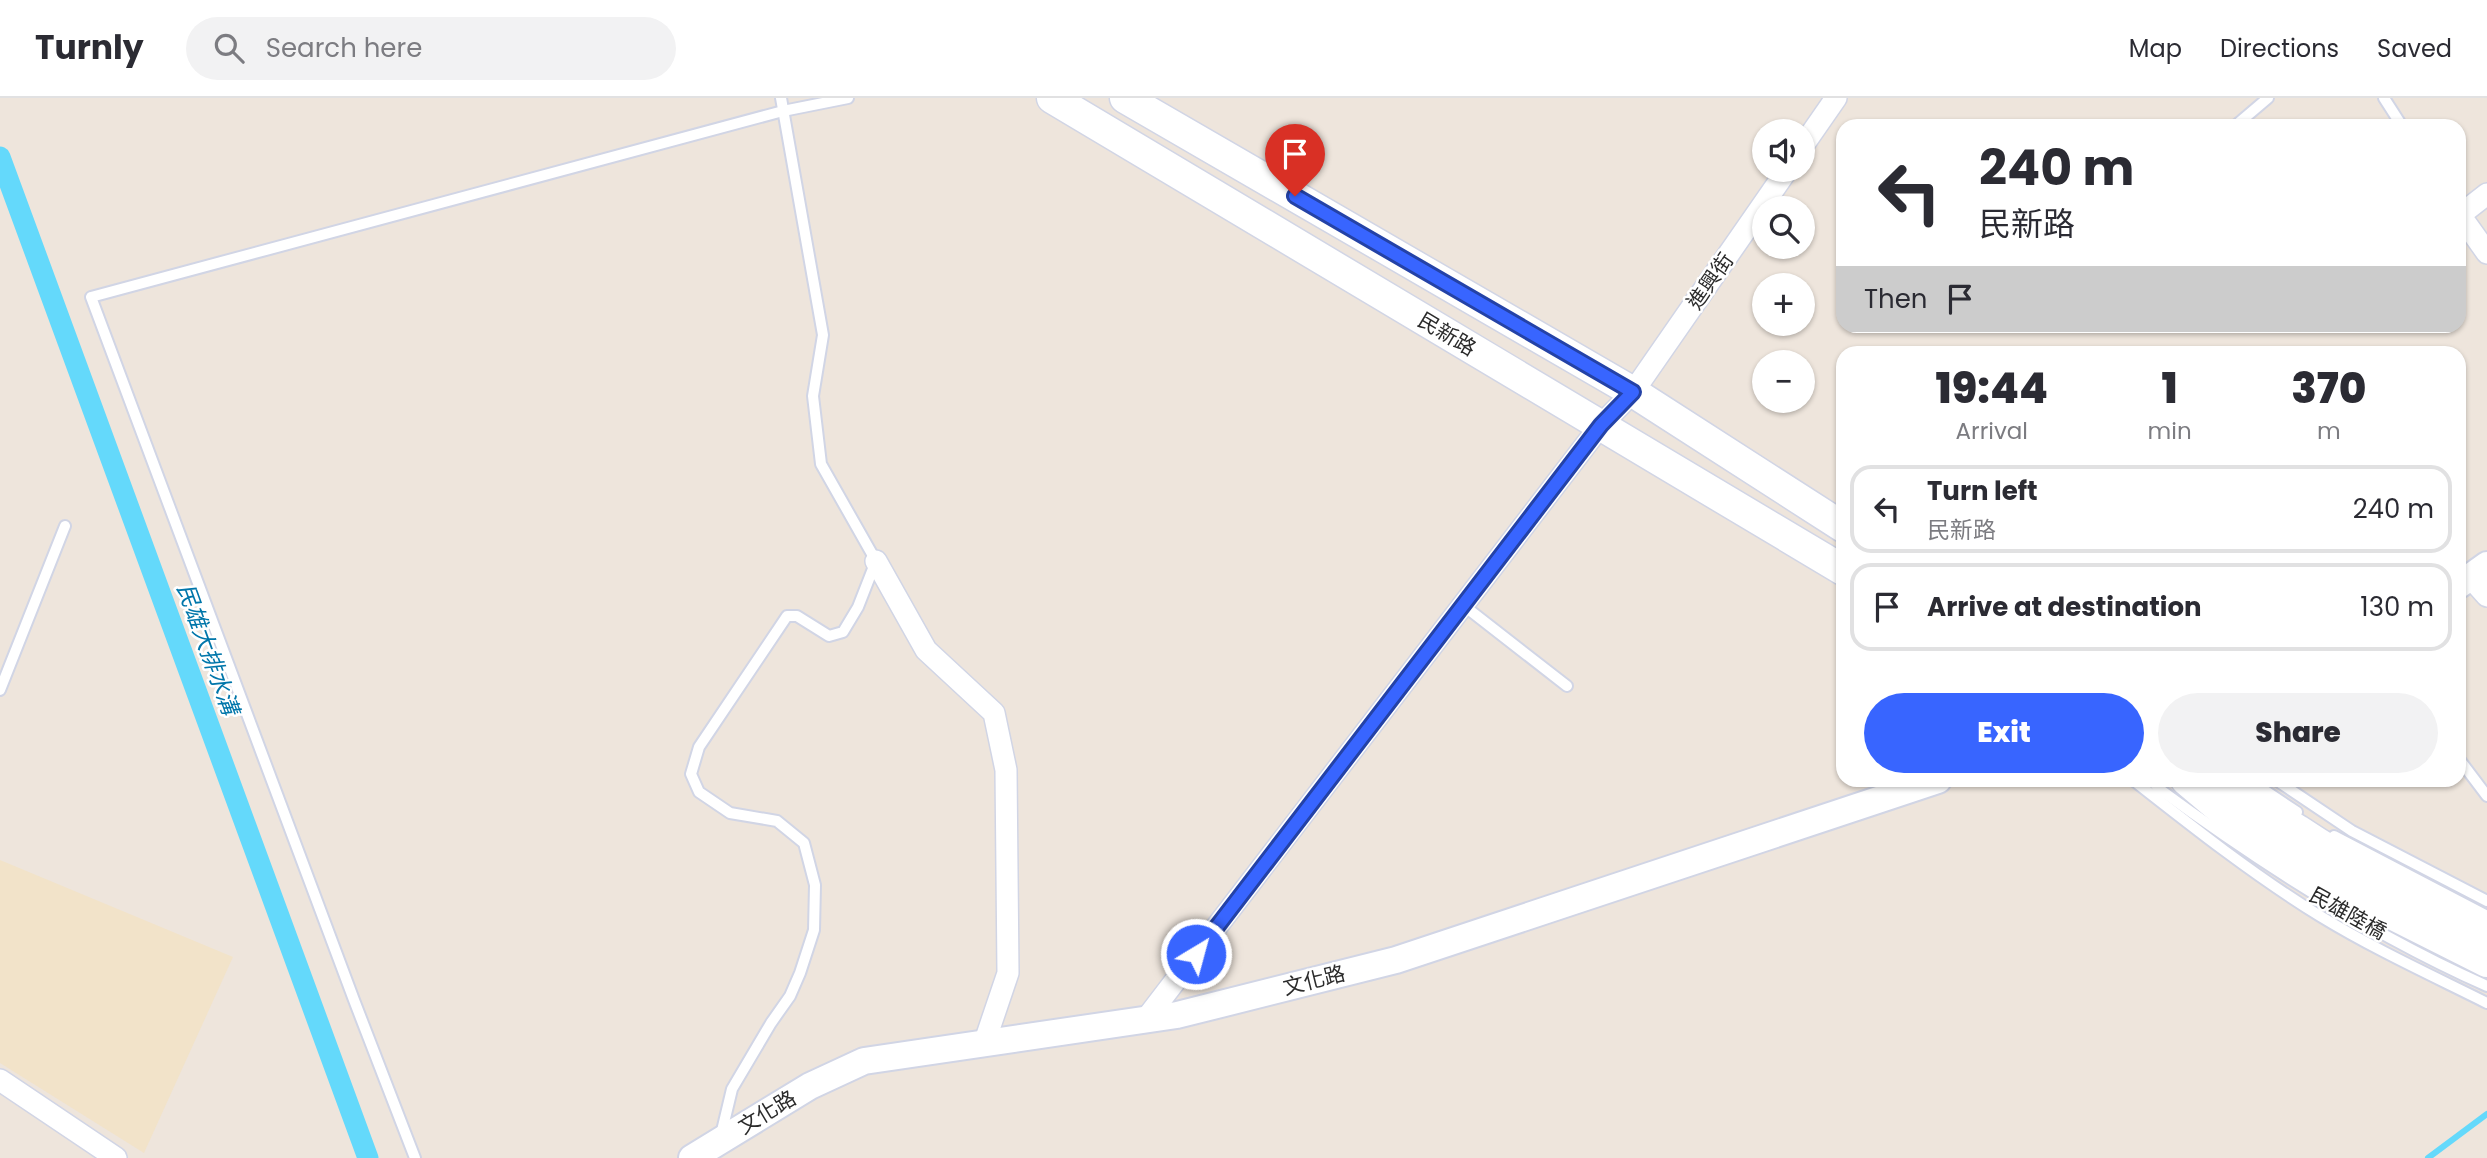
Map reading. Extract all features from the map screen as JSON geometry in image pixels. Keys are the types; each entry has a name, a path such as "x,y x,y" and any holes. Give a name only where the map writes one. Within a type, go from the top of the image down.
{"main road":[{"name":"民新路","path":"1125,98 1633,392 1836,522"},
{"name":"民新路","path":"1062,100 1836,566"},
{"path":"2207,787 2236,797 2437,911 2487,935"},
{"name":"民雄陸橋","path":"2236,797 2326,881 2487,962"}],"street":[{"path":"1815,128 1836,98"},
{"name":"進興街","path":"1146,1019 1601,425 1633,392 1779,182"},
{"path":"2466,209 2487,194"},
{"path":"2466,224 2487,253"},
{"path":"876,561 926,650 994,713 1006,770 1007,973 984,1044"},
{"name":"文化路","path":"692,1158 810,1086 864,1061 1177,1015 1396,960 1917,787"},
{"path":"0,1080 116,1158"}],"lane":[{"path":"719,1141 732,1089 790,996 800,973 814,930 815,885 804,843 777,821 730,813 699,792 691,774 699,747 787,616 797,616 829,636 843,632 858,607 876,561 821,464 813,396 823,335 781,98"},
{"path":"415,1158 91,298 783,111 848,98"},
{"path":"2243,119 2268,98"},
{"path":"2384,98 2398,119"},
{"path":"0,690 65,526"},
{"path":"1463,606 1567,686"},
{"path":"2466,768 2487,796"},
{"path":"2142,787 2224,851 2319,915 2369,944 2487,1003"},
{"path":"2157,787 2236,797 2304,817"},
{"path":"2287,787 2353,831 2487,901"},
{"name":"民雄陸橋","path":"2236,797 2327,903 2487,986"},
{"path":"2325,831 2392,869 2487,916"}],"shaded area":[{"path":"0,860 233,957 144,1153 0,1063"}],"waterway":[{"name":"民雄大排水溝","path":"0,157 368,1158"},
{"path":"2428,1158 2487,1114"}],"route":[{"path":"1196,954 1601,425 1633,392 1295,196"}]}
